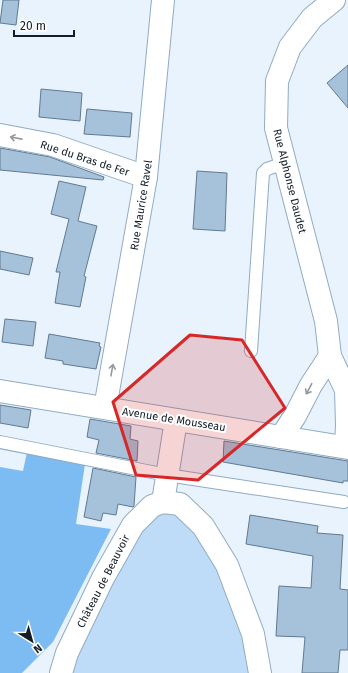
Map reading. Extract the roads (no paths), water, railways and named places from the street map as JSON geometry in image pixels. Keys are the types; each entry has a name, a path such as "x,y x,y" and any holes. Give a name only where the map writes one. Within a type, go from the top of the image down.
{"street":[{"name":"Rue Maurice Ravel","path":"105,408 146,177 163,0"},
{"name":"Rue Alphonse Daudet","path":"334,0 312,18 290,47 277,81 276,128 326,321 330,356 346,390 347,447"},
{"name":"Rue du Bras de Fer","path":"0,135 53,145 146,177"},
{"path":"281,436 295,416 311,385 330,356"},
{"name":"Avenue de Mousseau","path":"0,391 347,447"},
{"path":"176,420 163,502 180,504 203,526 227,565 253,634 260,673"},
{"name":"Château de Beauvoir","path":"61,673 73,639 103,578 132,525 152,506 163,502"}],"lane":[{"path":"251,351 263,172 267,169 285,163"},
{"path":"0,442 167,475 344,502"}]}
